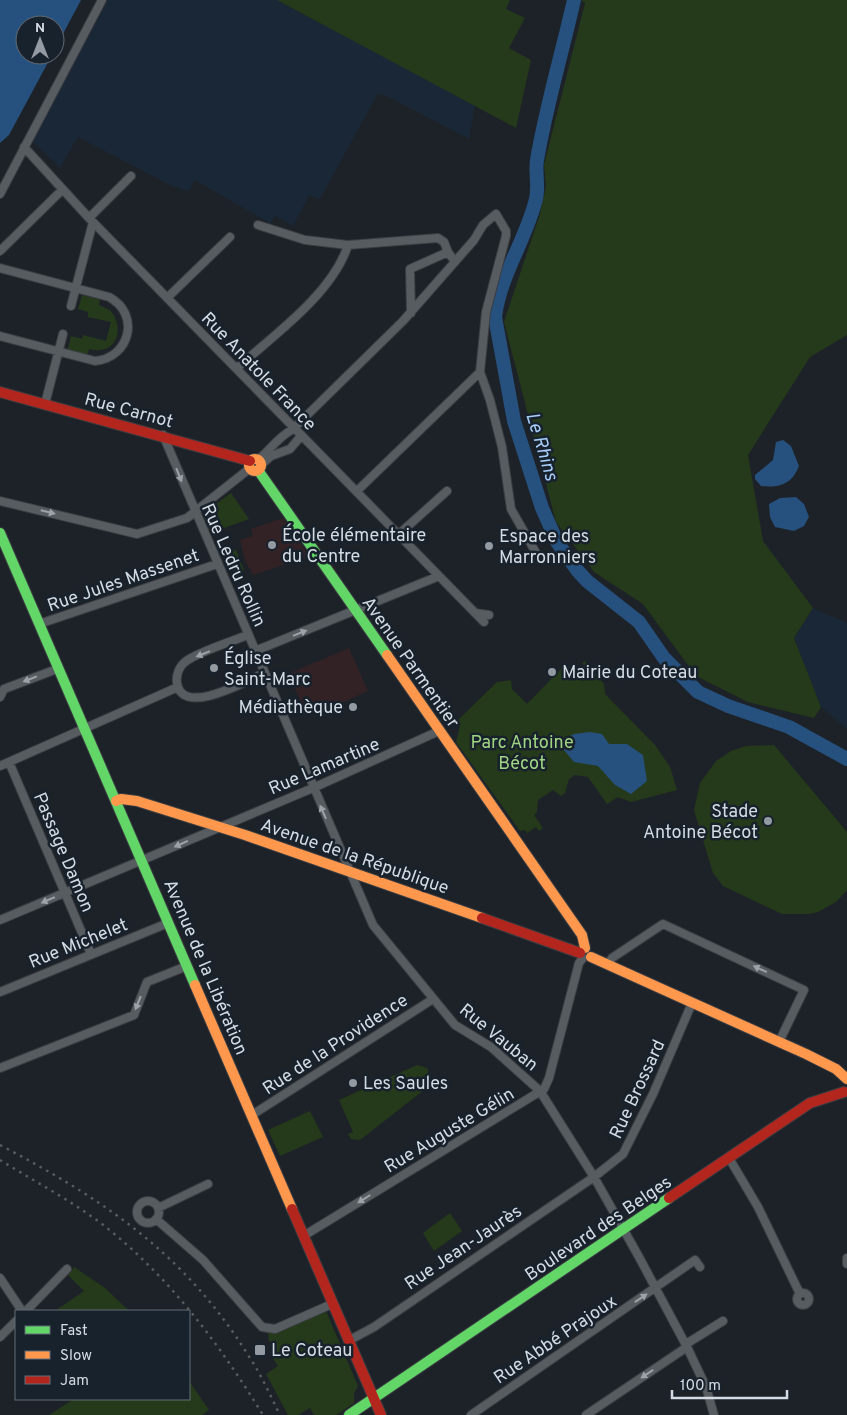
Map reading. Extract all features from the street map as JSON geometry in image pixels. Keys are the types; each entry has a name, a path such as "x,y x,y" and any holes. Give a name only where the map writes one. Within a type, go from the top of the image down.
{"street":[{"path":"0,194 102,0"},
{"name":"Rue Anatole France","path":"24,147 62,190 237,368 293,429 357,491 484,622"},
{"path":"71,306 91,220 131,176"},
{"path":"0,250 62,190"},
{"path":"0,502 137,534 195,514 255,465 269,451 274,441 293,429 411,313 474,240 483,225 496,214 506,231 506,236 486,312 480,372 490,400 502,447 511,509 539,558"},
{"path":"258,225 305,240 348,245 438,238 444,242 455,262"},
{"path":"167,298 230,237"},
{"path":"237,368 320,292 345,256 348,245"},
{"path":"411,313 410,269 448,252"},
{"path":"0,268 116,301 124,309 128,320 127,334 116,355 105,360 95,361 58,353 0,336"},
{"path":"45,404 63,334"},
{"path":"357,491 480,372"},
{"name":"Rue Carnot","path":"0,392 163,436 255,465"},
{"name":"Rue Ledru Rollin","path":"163,436 313,788 351,872"},
{"path":"255,465 290,448 301,436"},
{"name":"Avenue Parmentier","path":"255,465 582,935 585,954"},
{"path":"399,534 447,491"},
{"name":"Avenue de la Libération","path":"0,533 56,669 116,801 381,1415"},
{"name":"Rue Jules Massenet","path":"39,624 217,564"},
{"path":"255,651 439,576"},
{"path":"475,613 489,615"},
{"path":"248,635 186,661 177,676 178,687 185,694 195,699 207,697 264,673"},
{"path":"1,691 56,669"},
{"path":"0,766 178,687"},
{"name":"Rue Lamartine","path":"0,920 142,861 219,826 313,788 439,731"},
{"name":"Passage Damon","path":"9,762 91,954"},
{"name":"Avenue de la République","path":"116,801 127,799 137,801 219,826 585,954 836,1069 847,1079"},
{"name":"Rue Vauban","path":"351,872 373,925 455,1025 491,1047 540,1091 594,1176 656,1288 706,1387 714,1415"},
{"name":"Rue Michelet","path":"0,992 168,923"},
{"path":"608,964 612,958 663,924 804,990 779,1042"},
{"name":"Rue Auguste Gélin","path":"305,1236 540,1091 549,1078 576,972 585,954"},
{"path":"0,1068 134,1014 147,982 187,966"},
{"name":"Rue de la Providence","path":"252,1115 433,999"},
{"name":"Rue Brossard","path":"594,1176 623,1154 653,1094 692,1002"},
{"path":"846,1095 844,1085 847,1079"},
{"name":"Boulevard des Belges","path":"349,1415 810,1103 846,1095"},
{"path":"729,1158 758,1207 800,1294"},
{"name":"Rue Jean-Jaurès","path":"348,1341 374,1327 594,1176"},
{"path":"158,1208 208,1184"},
{"path":"146,1202 153,1203 158,1208 156,1219 149,1223 142,1220 138,1210 146,1202"},
{"path":"156,1219 202,1260 262,1327 275,1329 332,1304"},
{"path":"847,1258 847,1264"},
{"name":"Rue Abbé Prajoux","path":"471,1415 695,1260 700,1268"},
{"path":"27,1310 67,1269"},
{"path":"0,1278 21,1310"},
{"path":"586,1415 723,1321"},
{"path":"0,1338 15,1322"},
{"path":"599,1407 604,1415"}],"shaded area":[{"path":"108,0 277,0 475,104 469,139 383,94 377,95 320,199 309,195 293,226 275,216 271,224 195,180 189,191 172,186 78,137 60,168 32,141"},
{"name":"École élémentaire du Centre","path":"283,518 309,556 253,575 245,560 240,540 253,536 251,529"},
{"path":"813,608 847,623 847,729 821,707 794,638"},
{"path":"349,648 368,691 326,710 321,715 306,712 288,674"}],"green space":[{"path":"277,0 510,0 506,9 525,18 509,48 531,60 516,128"},
{"path":"581,0 847,0 847,335 810,357 748,455 763,541 813,608 794,638 821,707 814,718 748,702 696,676 643,604 594,572 556,522 504,322 540,214 546,186 544,165 585,3"},
{"path":"82,295 100,300 99,305 110,310 115,317 118,333 112,345 106,349 89,349 87,357 67,352 71,336 82,339 83,335 106,341 111,322 88,317 88,312 78,309"},
{"path":"231,493 249,519 210,533 204,518 205,512"},
{"path":"236,550 244,570 239,574 233,572 224,553"},
{"name":"Parc Antoine Bécot","path":"585,661 604,684 605,694 655,745 670,767 677,790 631,802 618,797 607,804 588,777 575,775 569,779 565,793 561,796 553,790 538,800 537,812 534,815 543,828 539,831 536,827 527,833 525,830 520,831 456,742 460,726 457,721 497,682 511,680 512,689 527,704 566,664 575,673 578,671 582,674 587,668 582,663"},
{"name":"Stade Antoine Bécot","path":"774,745 847,832 847,890 836,902 818,912 782,914 723,886 713,873 694,810 700,783 716,761 731,751 746,746"},
{"path":"417,1065 427,1068 431,1079 429,1086 360,1140 351,1139 348,1134 353,1132 339,1100"},
{"path":"310,1111 323,1137 280,1156 268,1130"},
{"path":"450,1213 462,1231 434,1251 423,1233"},
{"path":"74,1267 105,1288 128,1310 56,1310 84,1291 68,1275"},
{"path":"326,1311 358,1386 354,1394 354,1403 336,1415 314,1415 310,1408 298,1415 288,1415 266,1374 278,1366 272,1357 274,1346 269,1341 268,1333 277,1332"},
{"path":"190,1382 209,1410 202,1415 49,1415 72,1400 190,1400"}],"water":[{"path":"0,0 81,0 65,30 65,15 15,15 15,65 47,65 9,135 0,143"},
{"path":"783,440 791,446 799,466 789,481 780,485 761,486 755,479 755,475 773,460 776,442"},
{"path":"796,497 804,504 809,517 804,526 794,531 775,527 770,517 769,504 780,498"},
{"path":"590,732 602,734 609,744 627,744 643,755 647,781 631,794 615,785 598,766 574,762 563,749 562,740 574,734"}],"waterway":[{"name":"Le Rhins","path":"574,0 541,140 537,165 536,199 532,214 502,287 495,317 514,421 542,508 557,542 577,570 587,581 639,622 664,658 698,692 728,706 789,727 847,759"}],"railway":[{"path":"0,1145 73,1186 139,1232 169,1258 197,1287 223,1319 257,1370 280,1415"},
{"path":"0,1160 57,1194 112,1232 156,1273 189,1310"},
{"path":"190,1311 230,1365 263,1415"}],"traffic: fast":[{"path":"258,470 387,655"},
{"path":"0,533 195,985"},
{"path":"349,1415 669,1198"}],"traffic: slow":[{"path":"253,459 257,459 261,465 257,471 253,471 249,467 249,463 253,459"},
{"path":"387,655 582,935 585,948"},
{"path":"116,801 121,799 137,801 245,835 482,918"},
{"path":"591,957 806,1054 836,1069 847,1079"},
{"path":"195,985 292,1209"}],"traffic: jam":[{"path":"0,392 250,461"},
{"path":"482,918 580,953"},
{"path":"669,1198 810,1103 844,1092"},
{"path":"292,1209 381,1415"}],"place":[{"name":"École élémentaire du Centre","path":"272,545"},
{"name":"Espace des Marronniers","path":"489,546"},
{"name":"Église Saint-Marc","path":"214,668"},
{"name":"Mairie du Coteau","path":"552,672"},
{"name":"Médiathèque","path":"353,707"},
{"name":"Stade Antoine Bécot","path":"768,821"},
{"name":"Les Saules","path":"353,1083"},
{"name":"Le Coteau","path":"260,1350"}]}
